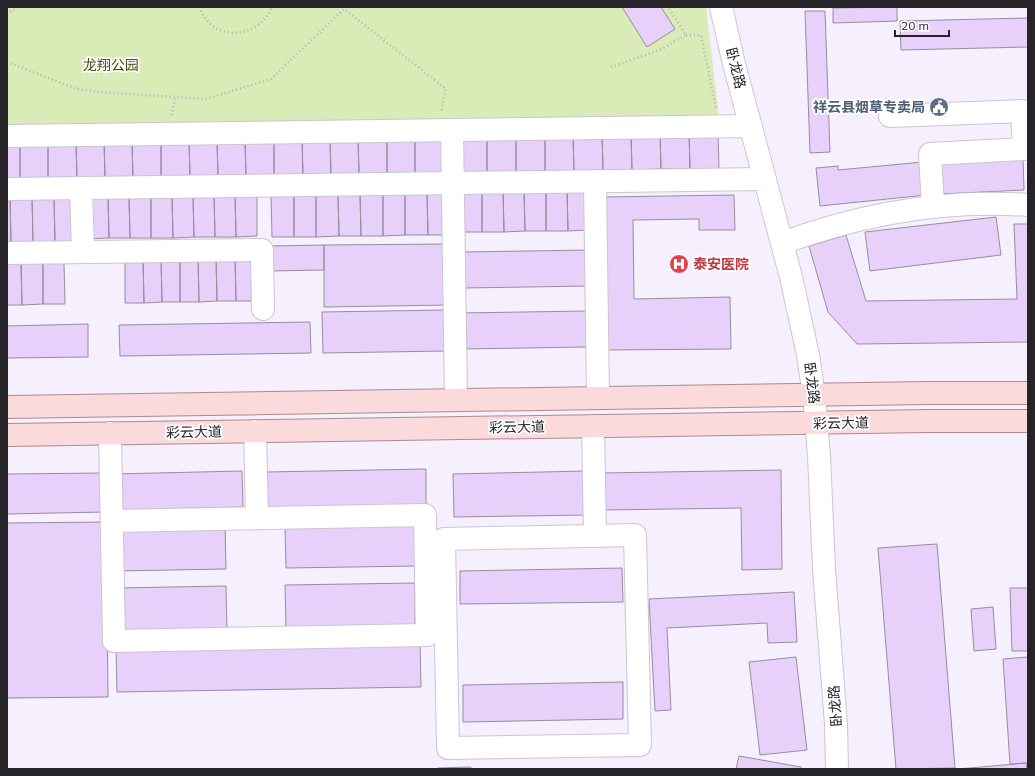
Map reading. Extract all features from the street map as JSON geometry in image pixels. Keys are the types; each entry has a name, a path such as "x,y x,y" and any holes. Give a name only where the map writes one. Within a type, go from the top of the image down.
{"main road":[{"name":"彩云大道","path":"7,407 1028,393"},
{"name":"彩云大道","path":"7,435 1028,421"}],"street":[{"name":"卧龙路","path":"721,7 734,64 782,243 801,319 808,355 814,395 819,456 824,569 836,724 837,769"},
{"path":"890,116 1022,112 1024,149 930,154 934,207"},
{"path":"7,136 751,126"},
{"path":"444,130 453,183 456,400"},
{"path":"7,189 765,179"},
{"path":"595,181 598,398"},
{"path":"81,188 82,252"},
{"path":"782,243 805,234 856,220 934,207 984,204 1028,205"},
{"path":"7,254 262,250 263,309"},
{"path":"593,426 595,536"},
{"path":"255,431 257,518"},
{"path":"110,434 114,641 427,635 425,515 112,521"},
{"path":"635,535 640,745 448,748 444,539 595,536 635,535"}],"path":[{"path":"7,14 18,7"},
{"path":"199,7 204,17 214,26 226,32 240,33 252,29 262,22 270,13 272,7"},
{"path":"668,7 686,35"},
{"path":"7,62 77,89 98,92 206,99 271,79 344,9 446,89 444,130"},
{"path":"611,67 660,50 686,35 701,35 720,126"}],"green space":[{"name":"龙翔公园","path":"7,7 706,7 719,117 7,125"}],"building":[{"path":"622,7 661,7 675,29 647,47"},
{"path":"897,7 897,21 833,23 833,8"},
{"path":"805,11 825,11 830,152 810,153"},
{"path":"1028,18 1028,47 901,50 900,21"},
{"path":"660,132 661,169 632,170 631,133"},
{"path":"660,132 689,132 690,169 661,169"},
{"path":"689,132 718,132 719,169 690,169"},
{"path":"602,133 603,170 574,171 573,134"},
{"path":"602,133 631,133 632,170 603,170"},
{"path":"516,134 516,172 487,172 487,135"},
{"path":"516,134 545,134 545,171 516,172"},
{"path":"545,134 573,134 574,171 545,171"},
{"path":"458,135 487,135 487,172 458,172"},
{"path":"415,136 415,175 387,175 387,137"},
{"path":"415,136 443,136 444,174 415,175"},
{"path":"330,137 331,176 303,176 302,138"},
{"path":"330,137 358,137 359,175 331,176"},
{"path":"358,137 387,137 387,175 359,175"},
{"path":"274,138 274,177 246,177 245,139"},
{"path":"274,138 302,138 303,176 274,177"},
{"path":"189,139 190,178 161,178 161,140"},
{"path":"189,139 217,139 218,177 190,178"},
{"path":"217,139 245,139 246,177 218,177"},
{"path":"104,140 105,179 77,179 76,141"},
{"path":"104,140 132,140 133,179 105,179"},
{"path":"132,140 161,140 161,178 133,179"},
{"path":"48,141 48,180 20,180 20,142"},
{"path":"48,141 76,141 77,179 48,180"},
{"path":"7,142 20,142 20,180 7,180"},
{"path":"1023,158 1024,190 940,194 939,162"},
{"path":"923,162 926,195 820,206 816,168 838,166 838,170"},
{"path":"546,189 567,189 568,231 546,231"},
{"path":"546,189 546,231 525,231 524,190"},
{"path":"567,189 588,189 589,230 568,231"},
{"path":"482,190 503,190 504,232 482,232"},
{"path":"482,190 482,232 461,232 460,191"},
{"path":"503,190 524,190 525,231 504,232"},
{"path":"405,193 427,193 428,235 405,235"},
{"path":"405,193 405,235 383,236 383,194"},
{"path":"427,193 449,193 450,235 428,235"},
{"path":"235,194 257,194 257,236 236,237"},
{"path":"235,194 236,237 215,237 214,195"},
{"path":"360,194 383,194 383,236 361,236"},
{"path":"360,194 361,236 339,236 338,195"},
{"path":"151,195 172,195 173,238 151,238"},
{"path":"151,195 151,238 130,238 129,196"},
{"path":"172,195 193,195 194,237 173,238"},
{"path":"193,195 214,195 215,237 194,237"},
{"path":"271,195 294,195 294,237 272,237"},
{"path":"294,195 316,195 316,237 294,237"},
{"path":"316,195 338,195 339,236 316,237"},
{"path":"734,195 735,230 699,230 699,219 633,220 634,299 730,297 731,349 606,350 603,197"},
{"path":"75,196 76,242 55,242 54,197"},
{"path":"108,196 129,196 130,238 109,238"},
{"path":"108,196 109,238 88,239 87,197"},
{"path":"7,197 10,197 11,243 7,243"},
{"path":"10,197 32,197 33,243 11,243"},
{"path":"32,197 54,197 55,242 33,243"},
{"path":"996,217 1001,255 870,271 865,232"},
{"path":"1014,224 1028,224 1028,342 857,344 828,312 809,246 846,235 866,301 1017,299"},
{"path":"449,244 450,305 324,307 324,245"},
{"path":"324,245 324,270 270,271 269,246"},
{"path":"589,250 590,286 464,288 463,252"},
{"path":"253,255 254,301 236,301 235,256"},
{"path":"180,256 198,256 199,302 180,302"},
{"path":"180,256 180,302 162,302 161,257"},
{"path":"198,256 216,256 217,301 199,302"},
{"path":"216,256 235,256 236,301 217,301"},
{"path":"125,257 143,257 144,303 125,303"},
{"path":"143,257 161,257 162,302 144,303"},
{"path":"7,263 21,263 22,305 7,305"},
{"path":"21,263 43,263 43,304 22,305"},
{"path":"43,263 64,263 65,304 43,304"},
{"path":"444,310 445,351 323,353 322,312"},
{"path":"586,311 587,347 461,349 460,313"},
{"path":"310,322 311,353 120,356 119,325"},
{"path":"88,324 88,357 7,358 7,326"},
{"path":"426,469 426,506 266,508 266,472"},
{"path":"781,470 782,569 742,570 741,508 604,510 603,473"},
{"path":"242,471 243,507 115,510 114,474"},
{"path":"587,471 588,515 454,517 453,474"},
{"path":"103,473 104,512 7,514 7,474"},
{"path":"106,522 108,697 7,698 7,523"},
{"path":"417,522 417,566 286,568 285,525"},
{"path":"225,523 226,569 116,571 115,525"},
{"path":"937,544 955,768 896,769 878,548"},
{"path":"622,568 623,602 460,604 460,571"},
{"path":"415,583 415,627 286,629 285,585"},
{"path":"226,586 227,630 117,632 116,588"},
{"path":"1010,588 1028,588 1028,651 1012,651"},
{"path":"794,592 797,642 768,643 767,623 667,628 671,710 655,711 649,599"},
{"path":"993,607 996,649 974,651 971,609"},
{"path":"420,639 421,687 117,692 116,645"},
{"path":"796,657 807,750 760,755 749,662"},
{"path":"1028,657 1028,763 1010,764 1003,659"},
{"path":"623,682 623,719 463,722 463,685"},
{"path":"739,756 801,767 801,769 736,769"},
{"path":"1026,763 1027,769 958,769"},
{"path":"471,767 471,769 438,769 438,768"}],"place":[{"name":"祥云县烟草专卖局","path":"939,107"},
{"name":"泰安医院","path":"679,264"}]}
